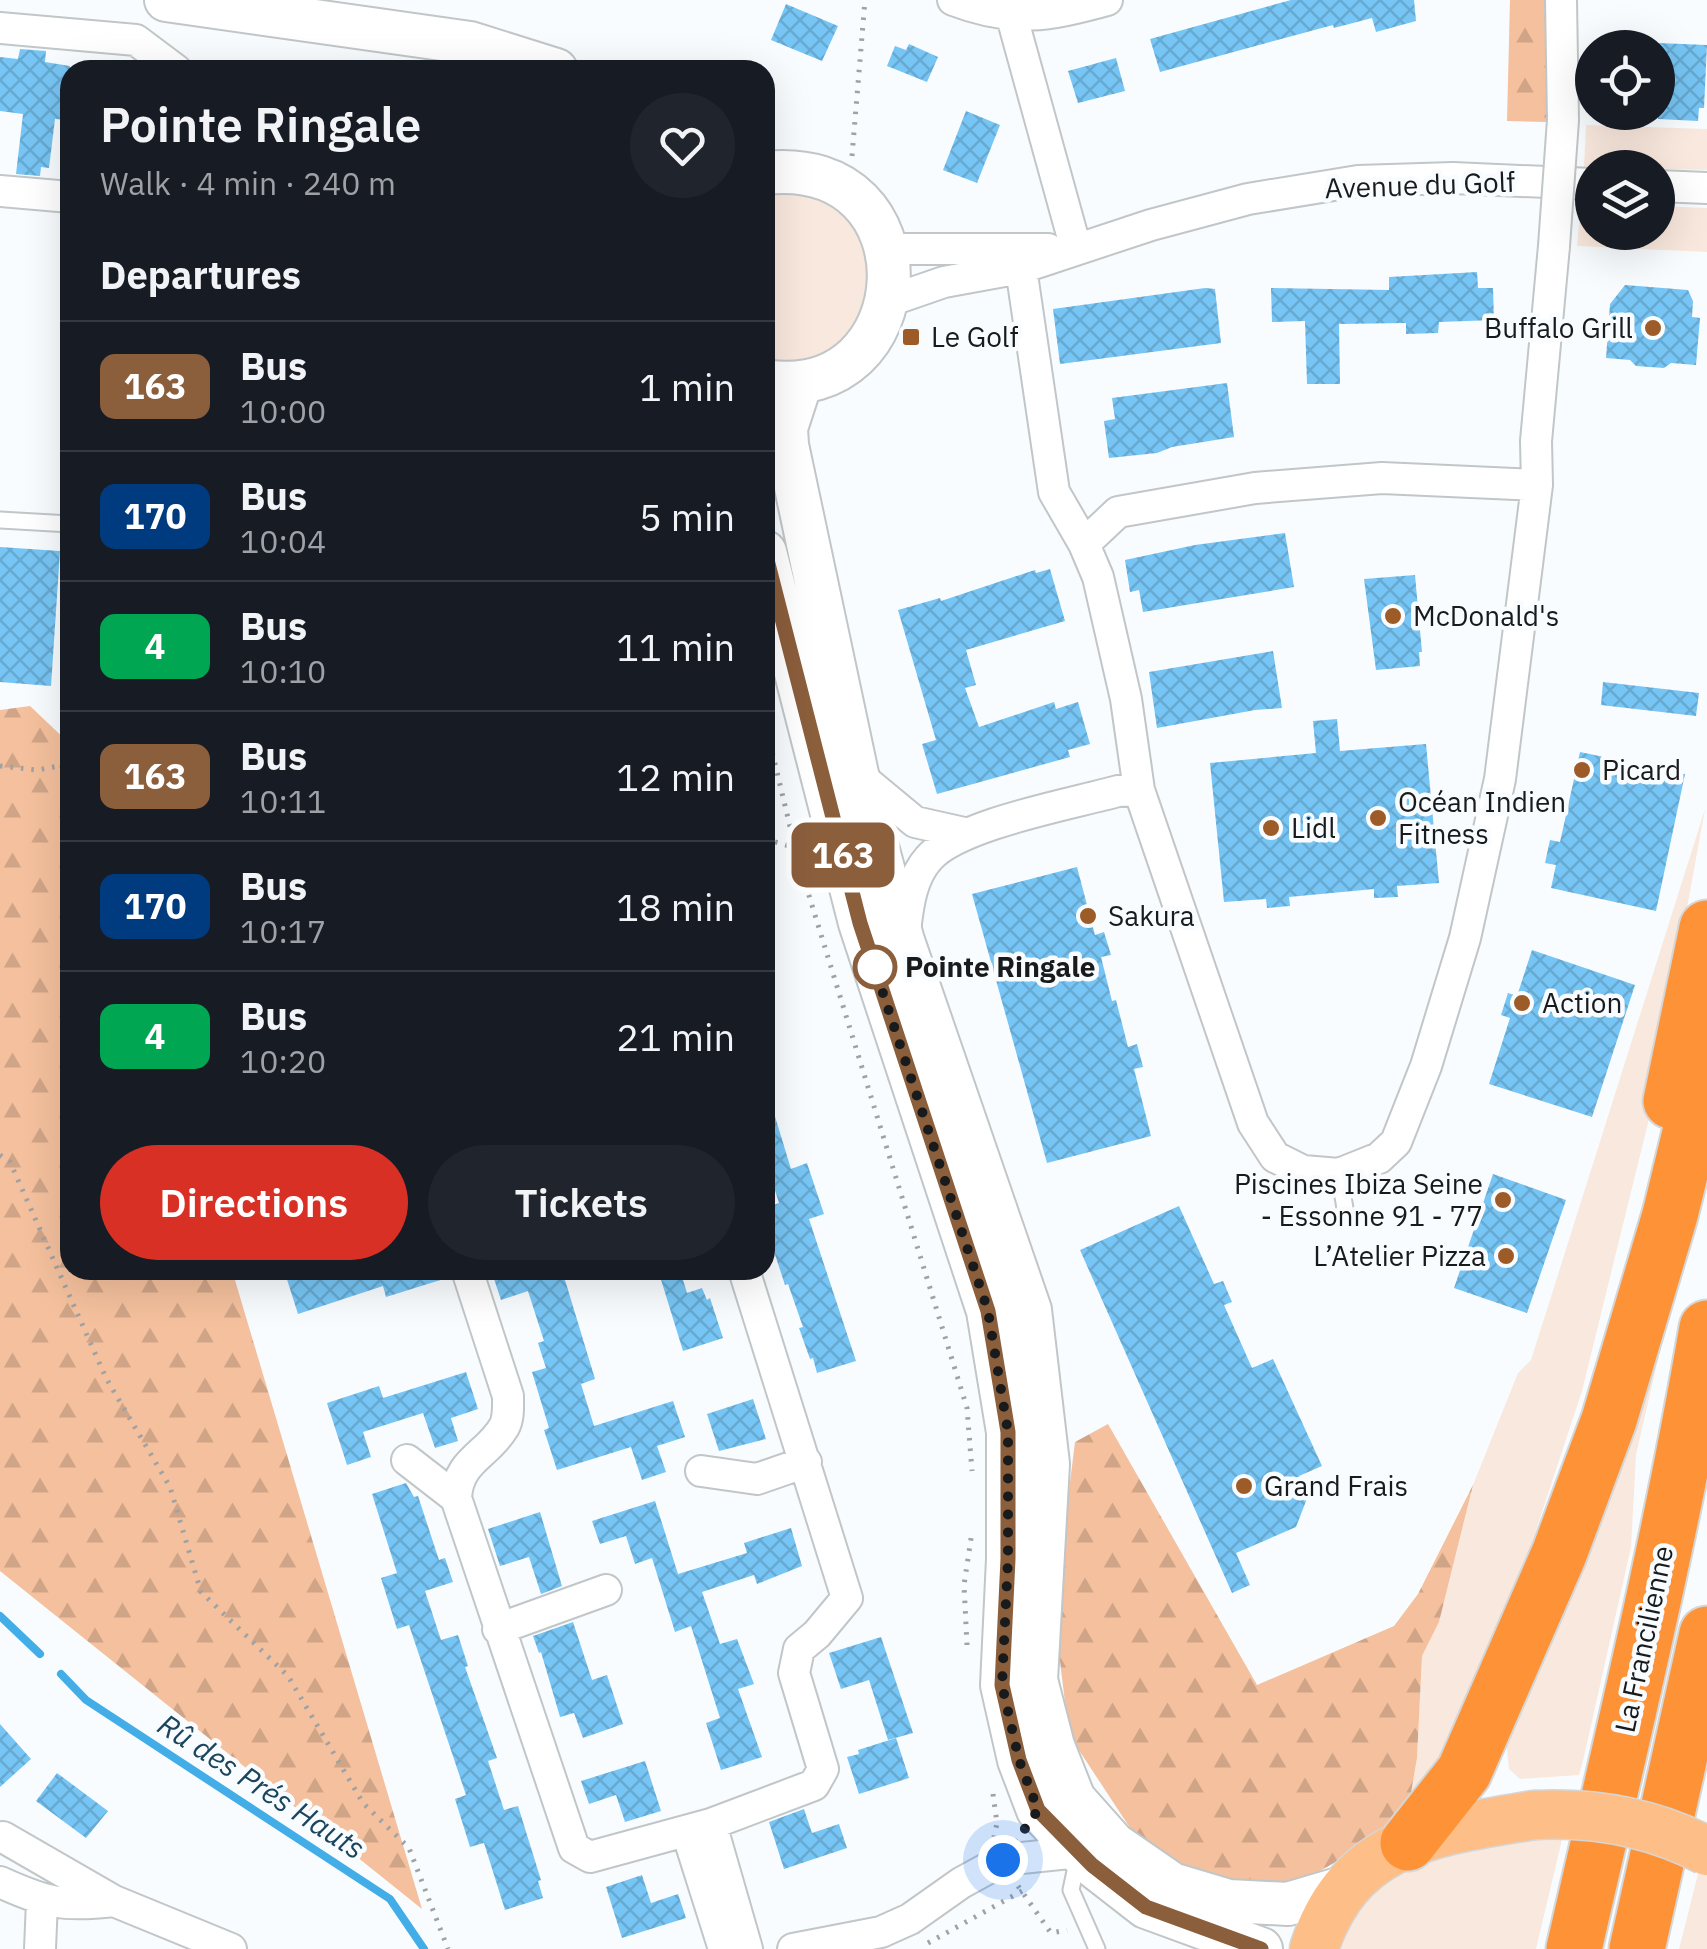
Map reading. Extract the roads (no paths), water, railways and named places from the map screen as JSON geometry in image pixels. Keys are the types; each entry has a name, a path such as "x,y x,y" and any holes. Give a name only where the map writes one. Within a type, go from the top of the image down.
{"highway":[{"path":"1559,1554 1568,1498 1628,1283 1675,1086 1707,928"},
{"path":"1408,1843 1464,1772 1559,1554 1609,1420 1670,1215 1707,1062"},
{"name":"La Francilienne","path":"1574,1949 1640,1657 1707,1328"},
{"path":"1637,1949 1707,1634"}],"main road":[{"path":"166,0 470,43 524,60"},
{"path":"288,0 473,27 570,60"},
{"path":"775,172 819,176 849,192 873,217 887,249 891,275 888,300 871,340 840,368 783,382 787,445 857,774 903,941 1030,1310 1048,1464 1036,1680 1053,1746 1074,1799 1114,1844 1172,1884 1229,1902 1288,1904 1342,1888"},
{"path":"775,597 860,923 988,1311 1008,1432 1008,1559 1002,1685 1019,1760 1038,1810 1079,1852 1146,1907 1261,1949"},
{"path":"1314,1949 1342,1888 1374,1860 1408,1843 1457,1828 1534,1814 1573,1813 1618,1819 1686,1840 1707,1851"}],"street":[{"path":"954,0 1062,12 1107,0"},
{"path":"1021,268 1054,492 1098,576 1140,790 1253,1123 1275,1157 1302,1171 1339,1174 1379,1158 1396,1142 1426,1066 1465,938 1500,779 1537,485 1536,441 1563,120 1560,0"},
{"path":"1013,8 1076,249"},
{"path":"0,28 136,40 165,60"},
{"name":"Avenue du Golf","path":"1076,249 1248,199 1358,181 1453,178 1575,183"},
{"path":"1675,187 1707,188"},
{"path":"0,191 60,196"},
{"path":"887,249 1076,249"},
{"path":"888,300 944,282 1021,268 1076,249"},
{"path":"1084,544 1118,512 1255,488 1382,478 1537,485"},
{"path":"857,774 914,822 964,833"},
{"path":"903,941 910,893 929,858 964,833 1118,791 1140,790"},
{"path":"470,1280 508,1396 508,1414 504,1428 460,1474 456,1498 574,1848 590,1857 699,1828 814,1785 823,1769 794,1673 799,1649 847,1598 747,1280"},
{"path":"407,1460 456,1498"},
{"path":"701,1471 756,1479 806,1462"},
{"path":"498,1629 606,1590"},
{"path":"1003,1860 1038,1810"},
{"path":"699,1828 724,1949"},
{"path":"699,1828 747,1949"},
{"path":"1,1838 114,1901 231,1949"},
{"path":"793,1949 882,1932 910,1919 961,1883 1003,1860 1079,1852"},
{"path":"0,1882 42,1901 76,1905 114,1901"},
{"path":"40,1949 42,1901"}],"lane":[{"path":"0,520 60,523"},
{"path":"1339,1174 1346,1214"},
{"path":"1036,1680 1036,1726 1046,1766 1079,1852 1071,1890 1097,1949"}],"waterway":[{"name":"Rû des Prés Hauts","path":"0,1616 40,1654"},
{"name":"Rû des Prés Hauts","path":"61,1674 86,1700 390,1899 424,1949"}],"place":[{"name":"Buffalo Grill","path":"1653,328"},
{"name":"Le Golf","path":"911,337"},
{"name":"McDonald's","path":"1393,616"},
{"name":"Picard","path":"1582,770"},
{"name":"Océan Indien Fitness","path":"1378,818"},
{"name":"Lidl","path":"1271,828"},
{"name":"Sakura","path":"1088,916"},
{"name":"Pointe Ringale","path":"875,967"},
{"name":"Action","path":"1522,1003"},
{"name":"Piscines Ibiza Seine - Essonne 91 - 77","path":"1503,1200"},
{"name":"L’Atelier Pizza","path":"1506,1256"},
{"name":"Grand Frais","path":"1244,1486"}]}
